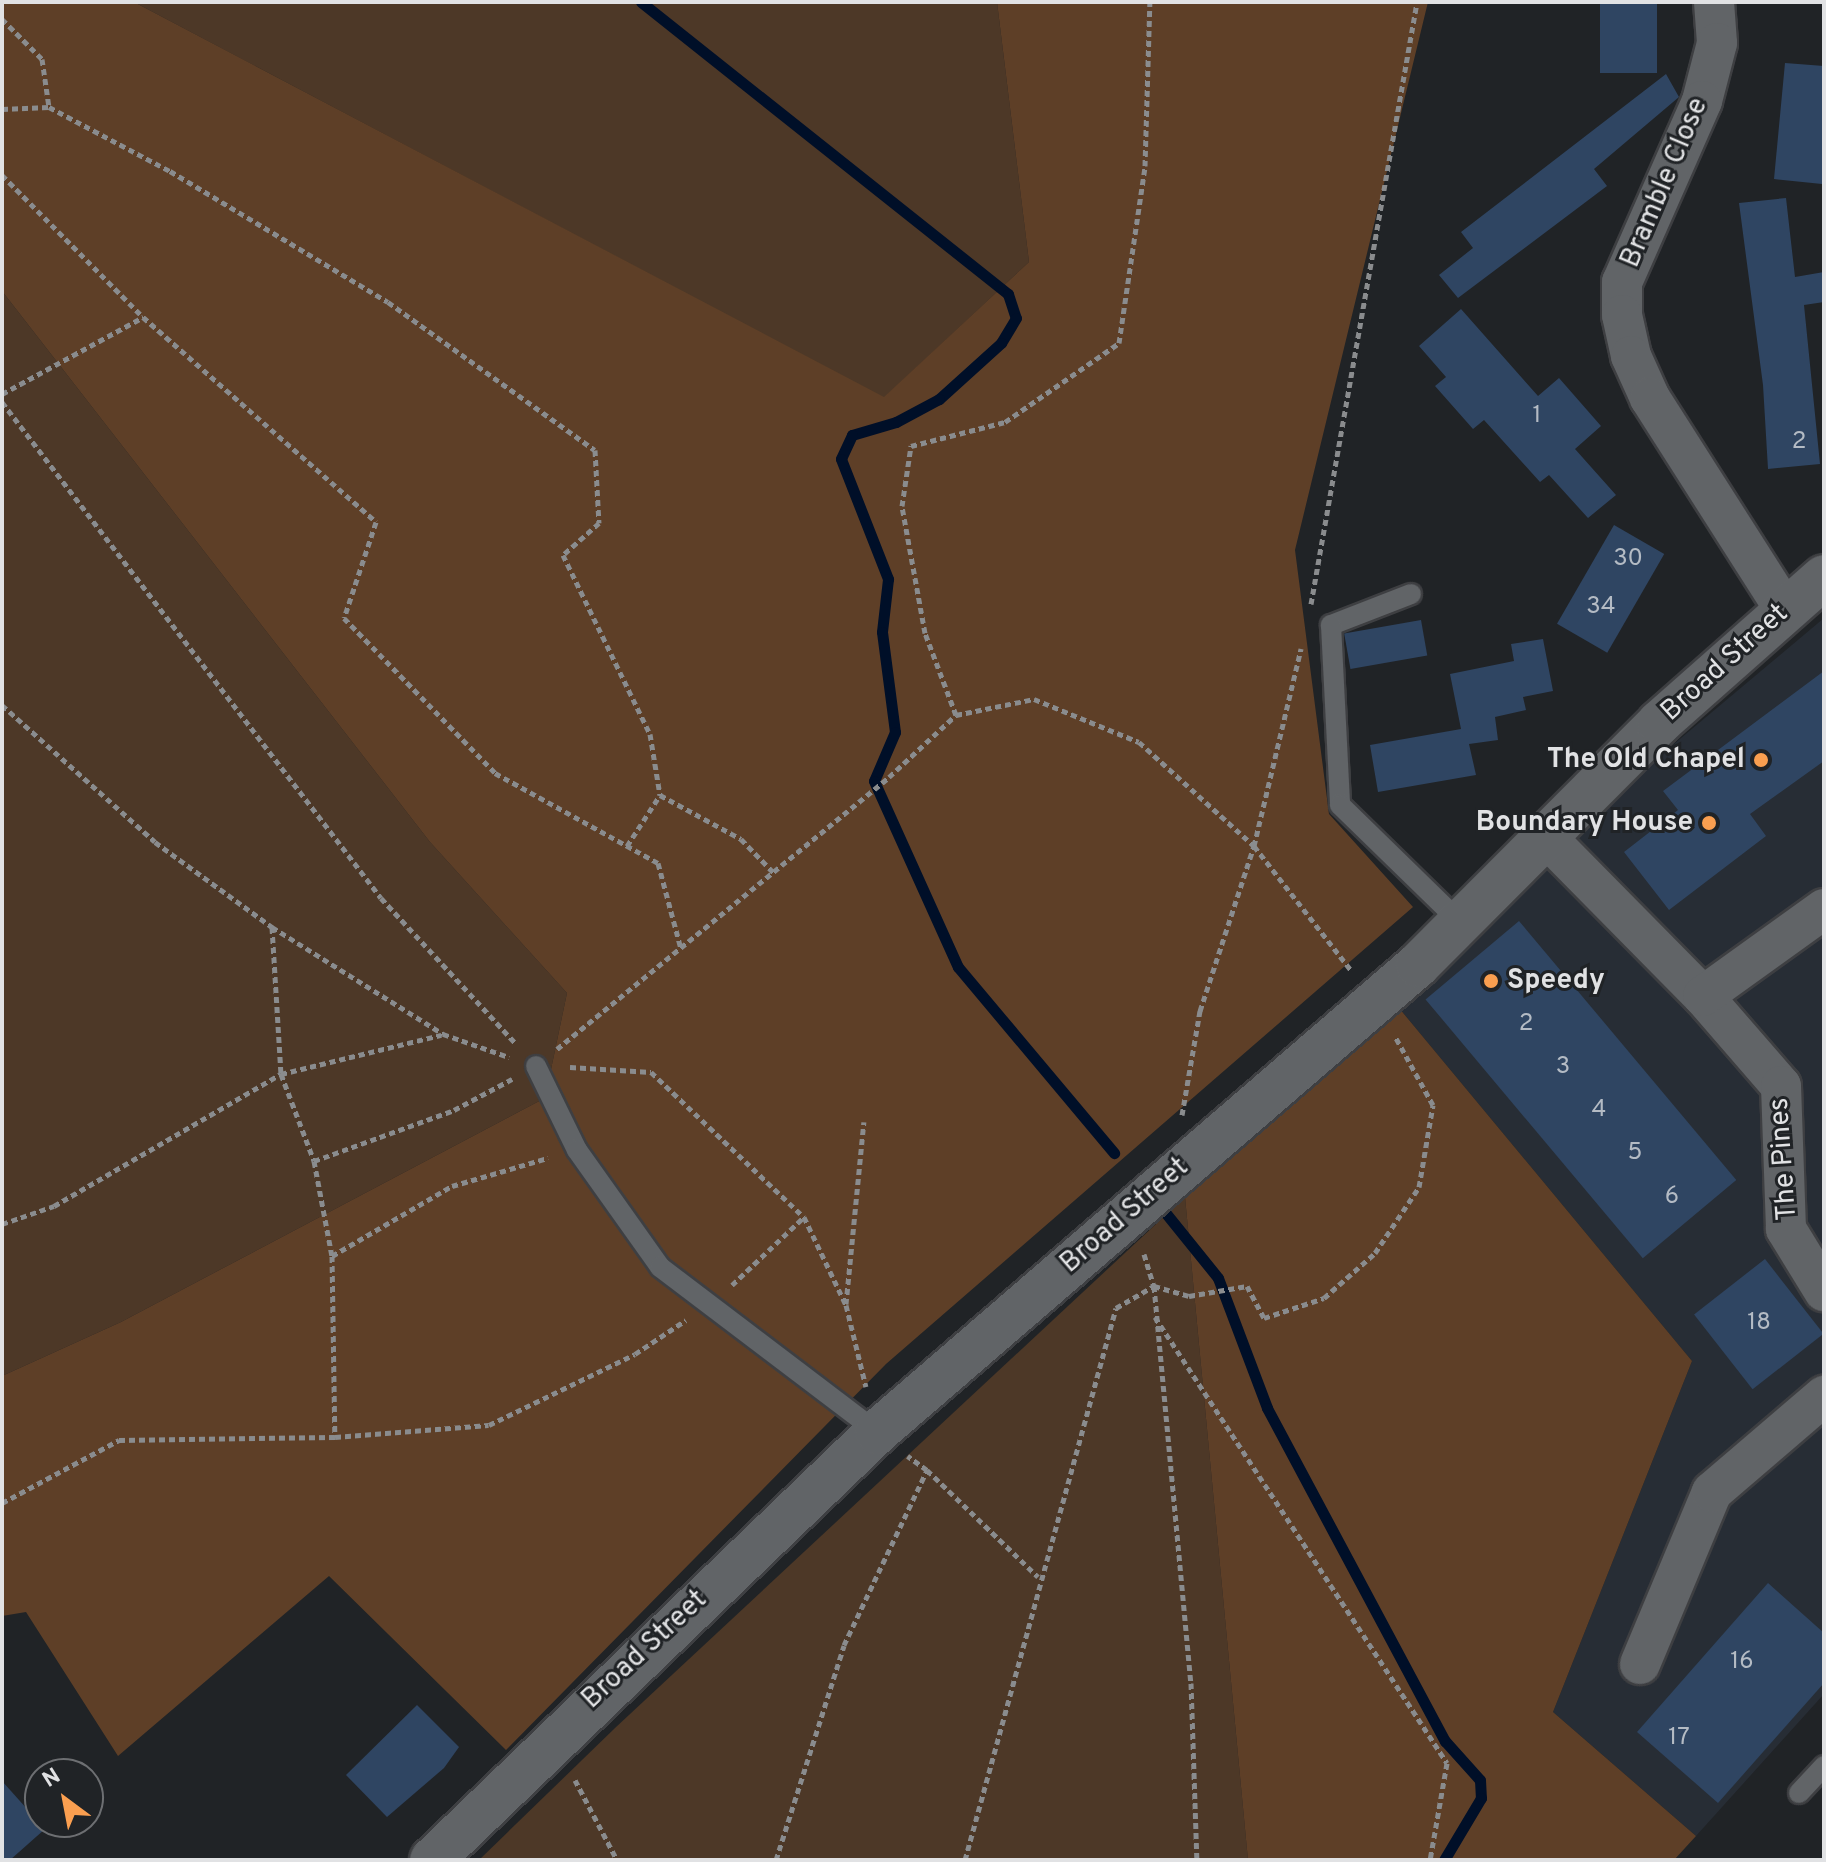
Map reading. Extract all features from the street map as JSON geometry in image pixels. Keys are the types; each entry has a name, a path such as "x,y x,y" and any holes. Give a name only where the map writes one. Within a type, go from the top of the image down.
{"street":[{"name":"Bramble Close","path":"1714,2 1717,43 1702,101 1622,282 1622,315 1631,356 1650,398 1784,608"},
{"name":"Broad Street","path":"432,1860 552,1738 877,1432 1462,924 1546,837 1784,608 1824,577"},
{"name":"The Pines","path":"1546,837 1703,996 1781,1086 1786,1229 1824,1291"},
{"path":"1703,996 1824,909"},
{"path":"1640,1664 1712,1492 1824,1396"}],"lane":[{"path":"1411,594 1331,625 1340,805 1462,924"},
{"path":"536,1066 577,1150 660,1267 877,1432"},
{"path":"1799,1793 1824,1766"}],"path":[{"path":"956,715 925,633 902,506 911,446 1005,422 1119,343 1145,166 1150,2"},
{"path":"1308,619 1417,2"},
{"path":"2,19 42,59 49,107"},
{"path":"2,109 49,107 170,171 388,302 595,450 599,523 563,555 650,734 660,795 627,846"},
{"path":"2,175 143,317 376,522 344,618 495,773 658,863 681,949"},
{"path":"2,394 143,317"},
{"path":"2,402 381,898 536,1066"},
{"path":"1175,1173 1200,1011 1254,846 1304,634"},
{"path":"314,1161 454,1110 536,1066 774,873 956,715 1034,699 1139,742 1254,846 1375,1000 1433,1105 1419,1187 1375,1253 1324,1298 1264,1318 1247,1286 1189,1296 1154,1286 1116,1308 1038,1577 965,1860"},
{"path":"2,705 155,842 272,927 443,1034 536,1066 651,1072 804,1217 846,1305 877,1432 927,1470 1038,1577"},
{"path":"660,795 741,839 774,873"},
{"path":"272,927 281,1074 314,1161 332,1256 335,1437"},
{"path":"2,1224 54,1206 281,1074 443,1034"},
{"path":"846,1305 864,1122"},
{"path":"332,1256 452,1186 577,1150"},
{"path":"1130,1211 1154,1286 1154,1316 1191,1683 1197,1860"},
{"path":"2,1503 119,1440 335,1437 489,1425 635,1354 710,1304 804,1217"},
{"path":"1154,1316 1447,1763 1430,1860"},
{"path":"776,1860 844,1645 927,1470"},
{"path":"552,1738 617,1860"}],"shaded area":[{"path":"2,2 134,2 884,397 1029,262 997,2 1428,2 1295,550 1329,814 1413,907 886,1364 506,1750 329,1576 118,1756 26,1612 2,1616 2,1376 121,1322 545,1098 567,993 430,842 2,291"},
{"path":"134,2 997,2 1029,262 884,398"},
{"path":"2,291 430,842 567,993 545,1098 121,1322 2,1376"},
{"path":"1824,618 1824,1694 1696,1836 1553,1712 1692,1361 1399,1008 1668,749"},
{"path":"1399,1008 1692,1361 1553,1712 1696,1836 1674,1860 1248,1860 1185,1197"},
{"path":"1185,1197 1248,1860 479,1860 615,1728"}],"building":[{"path":"1600,2 1657,2 1657,73 1600,73"},
{"path":"1785,63 1824,66 1822,184 1774,179"},
{"path":"1666,74 1679,97 1594,169 1607,186 1458,298 1439,275 1473,248 1461,232"},
{"path":"1786,198 1795,277 1824,272 1824,302 1804,305 1820,464 1768,469 1763,385 1739,203"},
{"path":"1461,309 1538,396 1559,378 1601,426 1575,449 1616,495 1588,518 1549,475 1540,482 1484,420 1473,429 1435,386 1446,377 1419,346"},
{"path":"1614,525 1664,554 1607,653 1557,624"},
{"path":"1421,620 1427,655 1350,669 1344,634"},
{"path":"1543,639 1553,691 1523,697 1526,710 1495,717 1498,740 1469,744 1476,775 1378,792 1370,745 1461,729 1450,674 1514,661 1511,644"},
{"path":"1824,671 1824,761 1750,814 1766,836 1669,910 1624,852 1678,810 1663,791"},
{"path":"1519,921 1736,1180 1643,1258 1426,999"},
{"path":"1765,1259 1823,1334 1753,1389 1694,1314"},
{"path":"1768,1583 1824,1633 1824,1683 1718,1803 1637,1732"},
{"path":"417,1705 459,1747 444,1768 387,1817 346,1775"},
{"path":"2,1781 24,1806 24,1838 35,1838 10,1860 2,1860"}],"waterway":[{"path":"641,2 1008,294 1016,318 1001,343 939,399 896,422 852,435 841,459 888,579 882,632 895,732 874,781 958,967 1114,1153"},
{"path":"1160,1206 1218,1278 1267,1408 1445,1741 1480,1780 1481,1798 1444,1860"}],"place":[{"name":"The Old Chapel","path":"1761,760"},
{"name":"Boundary House","path":"1709,823"},
{"name":"Speedy","path":"1491,981"}]}
